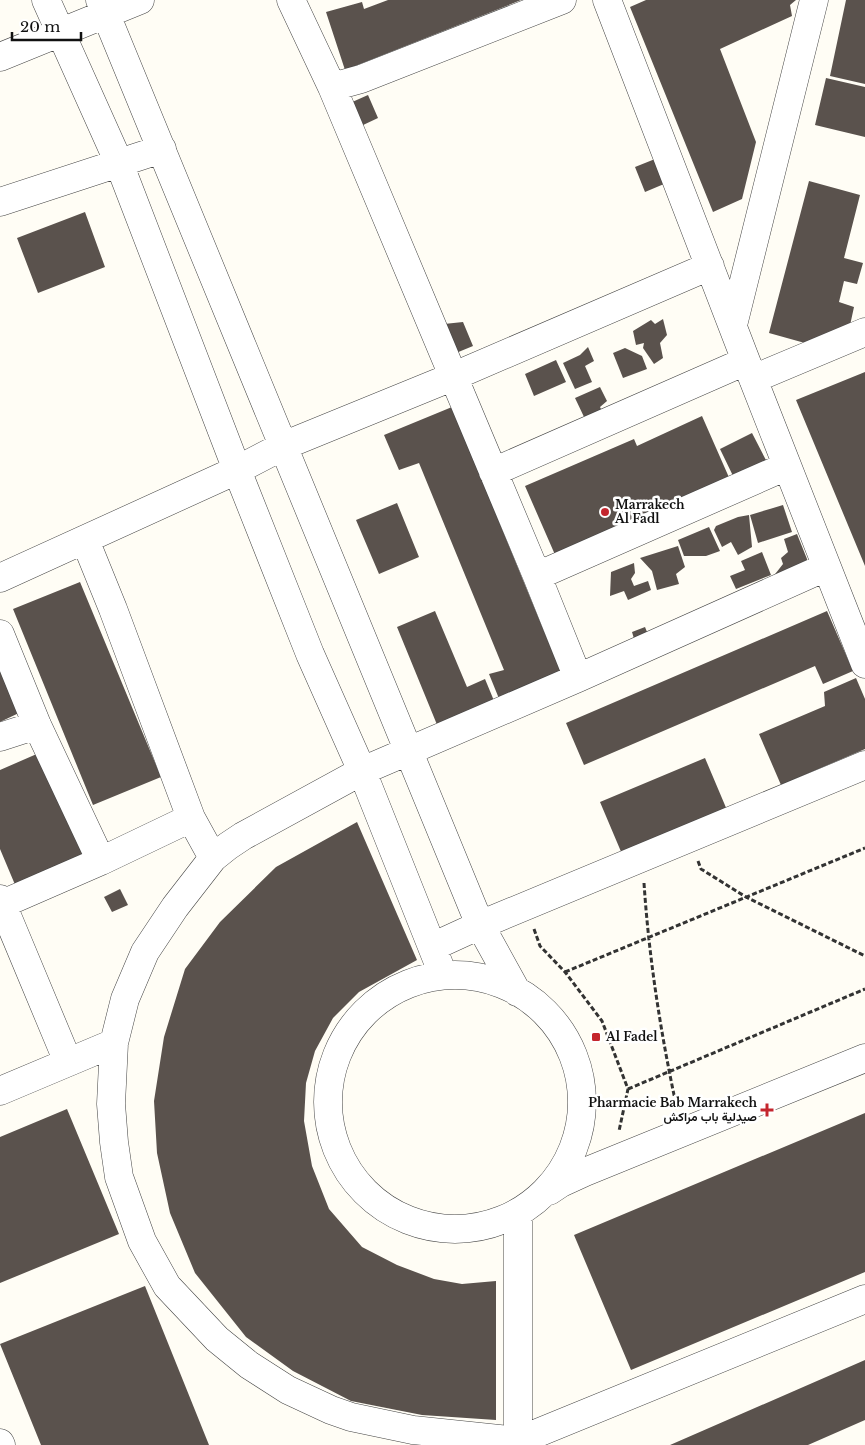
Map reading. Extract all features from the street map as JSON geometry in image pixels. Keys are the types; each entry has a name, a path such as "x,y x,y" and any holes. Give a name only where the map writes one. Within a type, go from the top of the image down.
{"street":[{"path":"46,0 119,163 236,470 310,654 362,771 442,972"},
{"path":"0,57 61,32 103,7 140,0"},
{"path":"291,0 332,87 578,678"},
{"path":"332,87 361,79 562,0"},
{"path":"607,0 865,664"},
{"path":"733,325 814,0"},
{"path":"103,7 480,926 517,992"},
{"path":"0,202 162,149"},
{"path":"0,578 236,470 283,446 452,377 710,266"},
{"path":"493,472 750,370 865,332"},
{"path":"537,576 788,466"},
{"path":"85,540 113,609 191,818 214,858"},
{"path":"826,567 578,678 362,771 228,846 214,858 175,906 145,952 125,1000 114,1042 111,1104 119,1177 142,1241 168,1286 217,1339 249,1365 288,1390 331,1410 366,1421 413,1430 518,1443 865,1299"},
{"path":"0,634 37,725 101,862"},
{"path":"0,737 37,725"},
{"path":"432,947 865,765"},
{"path":"68,1062 1,903 101,862 191,818"},
{"path":"442,972 466,973 491,979 517,992 544,1012 569,1040 584,1072 585,1098 579,1127 569,1158 549,1188 518,1214 507,1220 480,1228 452,1231 424,1227 398,1217 374,1202 354,1181 340,1157 330,1130 327,1102 331,1074 340,1048 356,1024 375,1004 422,976 442,972"},
{"path":"0,1091 114,1042"},
{"path":"539,1197 561,1183 865,1058"},
{"path":"518,1214 518,1443"}],"path":[{"path":"691,837 701,869 746,898 865,956"},
{"path":"565,972 865,848"},
{"path":"642,858 648,938 669,1072 682,1133"},
{"path":"527,907 540,946 565,972 602,1021 628,1089 619,1129 620,1158"},
{"path":"628,1089 865,989"}],"building":[{"path":"388,0 521,0 345,70 326,12 362,2 364,9"},
{"path":"646,0 796,0 790,5 792,16 720,49 756,142 742,199 713,212 630,7"},
{"path":"846,0 865,0 865,84 830,76"},
{"path":"826,78 865,87 865,137 815,125"},
{"path":"368,95 378,118 361,126 350,103"},
{"path":"655,159 664,184 645,192 635,167"},
{"path":"809,181 860,195 844,258 863,263 857,284 844,281 839,302 854,307 849,330 812,345 769,333"},
{"path":"85,212 105,267 38,293 17,238"},
{"path":"663,319 667,335 660,343 663,358 654,364 643,348 644,343 636,345 633,331 651,320 655,324"},
{"path":"463,322 473,346 456,353 444,324"},
{"path":"588,347 594,361 585,366 592,382 575,389 563,363 580,355"},
{"path":"625,348 642,356 647,369 623,378 613,353"},
{"path":"556,360 566,382 534,396 525,374"},
{"path":"865,372 865,566 796,400"},
{"path":"600,387 607,401 600,407 602,411 585,419 575,398"},
{"path":"452,407 564,680 502,706 489,674 504,670 419,463 399,470 384,435"},
{"path":"702,416 731,482 556,557 525,486 634,439 637,446"},
{"path":"752,433 768,464 735,480 720,449"},
{"path":"397,503 419,557 379,574 356,520"},
{"path":"783,505 792,532 758,543 750,515"},
{"path":"749,515 752,547 738,555 731,542 722,547 714,530 716,526 738,517"},
{"path":"709,527 720,551 706,556 684,556 678,540"},
{"path":"797,534 811,569 772,578 783,564 781,558 788,552 784,539"},
{"path":"678,546 685,567 676,574 679,584 657,590 652,571 640,558"},
{"path":"762,552 771,575 736,589 730,576 745,570 741,561"},
{"path":"634,563 635,573 631,579 634,586 648,581 651,590 628,600 624,591 610,596 611,572"},
{"path":"80,582 161,777 93,805 13,609"},
{"path":"435,611 467,687 485,679 497,708 440,732 397,627"},
{"path":"827,611 853,671 823,684 815,666 584,765 566,723"},
{"path":"645,627 649,637 635,642 632,632"},
{"path":"0,668 21,712 0,722"},
{"path":"856,678 865,699 865,749 781,785 759,734 825,706 824,692"},
{"path":"39,753 84,857 16,887 0,849 0,770"},
{"path":"705,758 727,810 622,854 600,802"},
{"path":"357,822 417,960 359,992 333,1018 315,1051 306,1083 304,1121 312,1166 329,1209 362,1247 397,1265 434,1279 462,1284 496,1281 496,1420 422,1415 351,1401 293,1371 246,1337 195,1273 170,1213 157,1153 154,1101 164,1037 185,969 220,922 276,867"},
{"path":"120,889 128,905 112,912 104,897"},
{"path":"67,1109 119,1234 0,1283 0,1137"},
{"path":"865,1113 865,1272 631,1370 574,1235"},
{"path":"145,1286 209,1445 41,1445 0,1344"},
{"path":"865,1360 865,1420 808,1445 670,1445"}],"place":[{"name":"Marrakech Al Fadl","path":"605,512"},
{"name":"Al Fadel","path":"596,1037"},
{"name":"Pharmacie Bab Marrakech صيدلية باب مراكش","path":"767,1110"}]}
